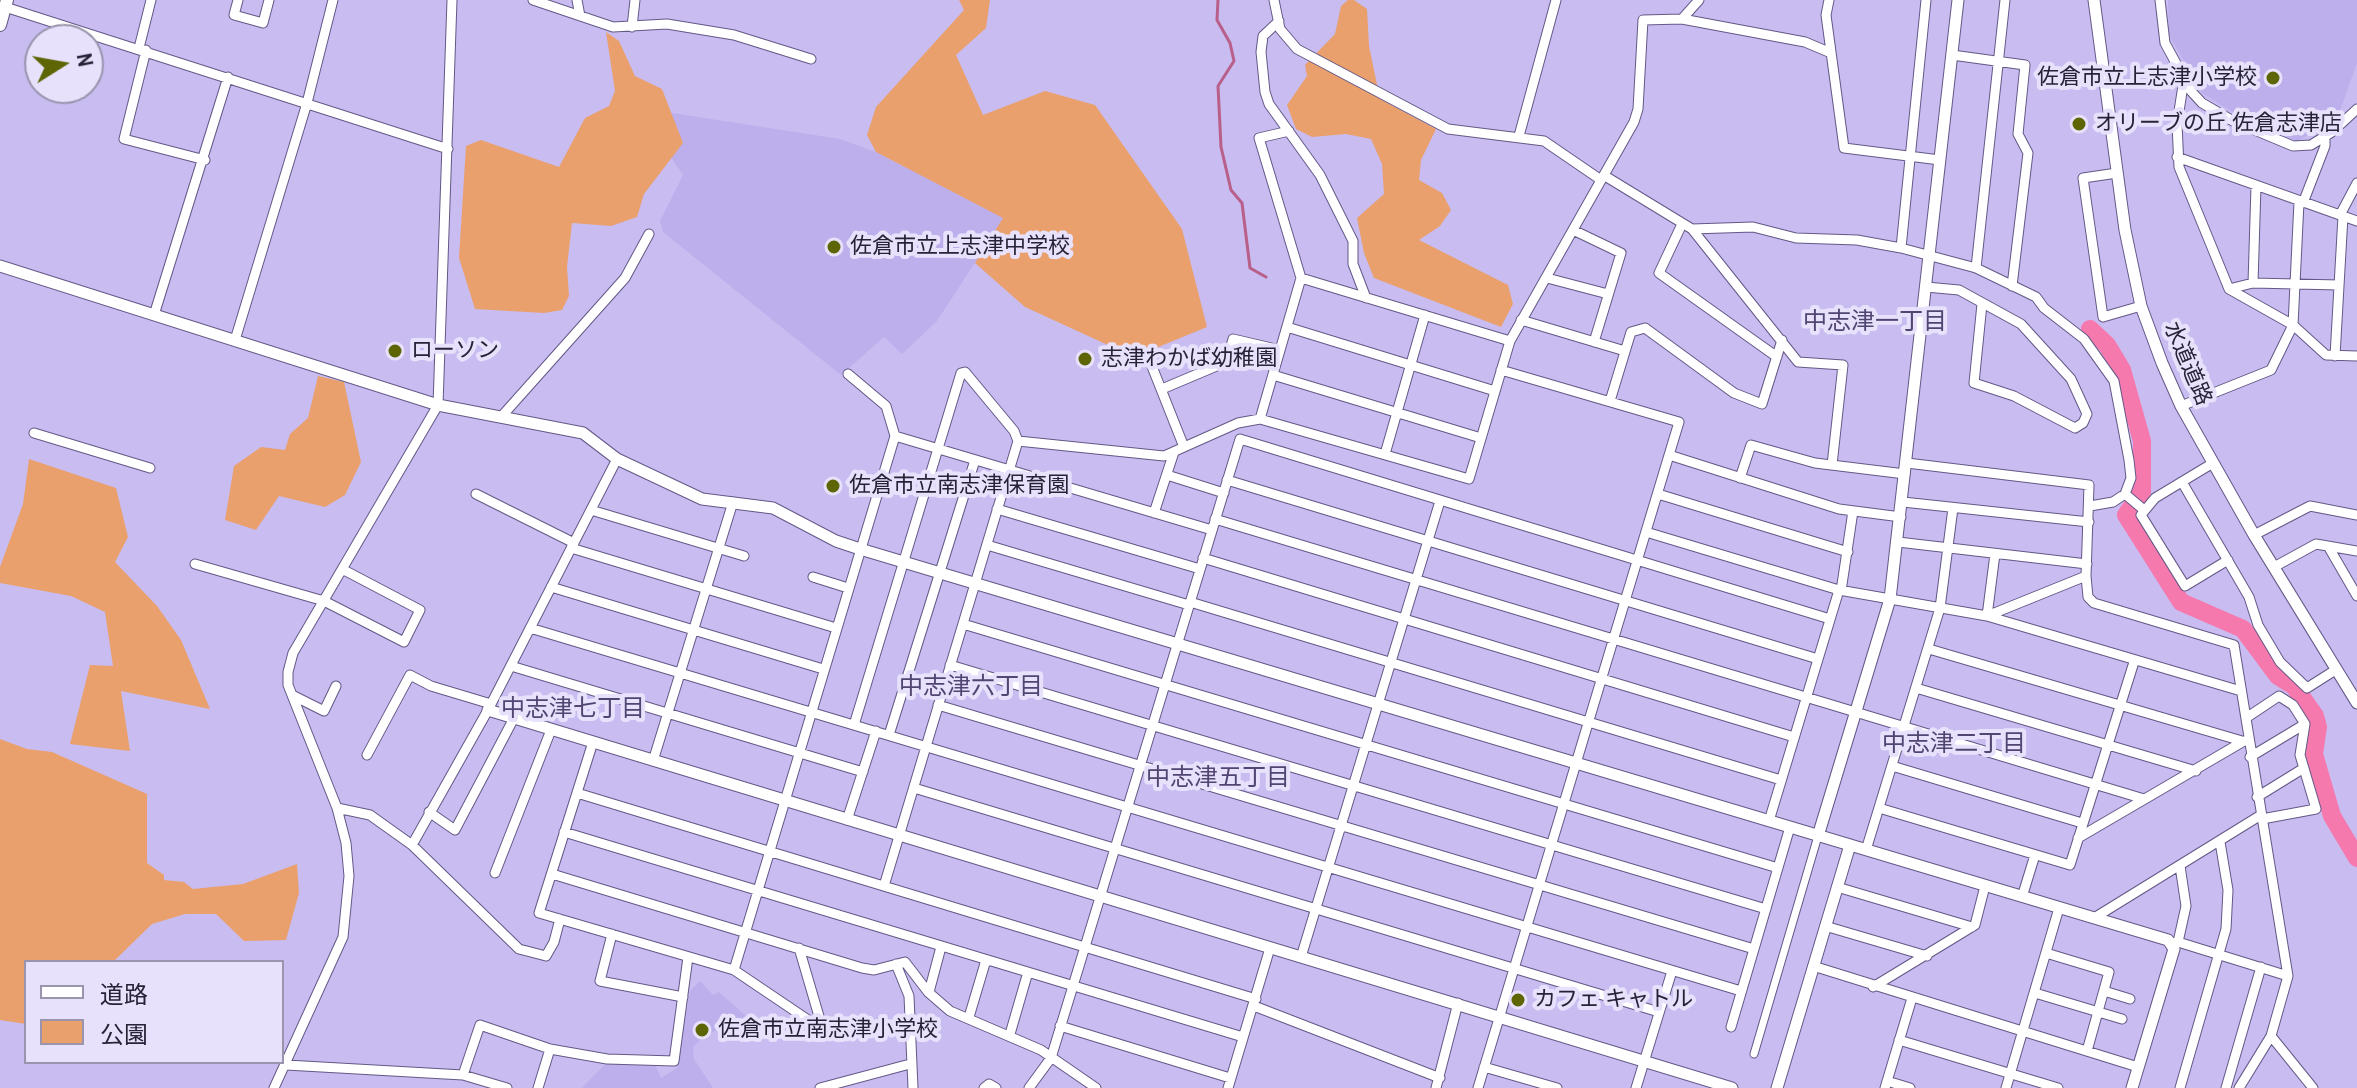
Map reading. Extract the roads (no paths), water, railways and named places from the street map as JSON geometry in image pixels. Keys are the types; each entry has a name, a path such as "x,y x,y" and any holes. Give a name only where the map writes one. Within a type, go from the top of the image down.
{"main road":[{"path":"0,25 6,3"}],"street":[{"path":"151,0 124,139 205,160"},
{"path":"238,0 234,15 263,23 269,0"},
{"path":"235,340 307,103 333,0"},
{"path":"274,1088 343,937 349,876 346,843 337,808 292,695 288,672 293,653 438,405 452,0"},
{"path":"533,0 613,27 667,24 734,35 811,59"},
{"path":"577,0 580,16"},
{"path":"632,27 635,0"},
{"path":"1274,0 1288,41 1297,49 1448,129 1544,141 1687,226 1798,362 1843,365 1832,465"},
{"path":"1519,136 1556,0"},
{"path":"1829,0 1826,15 1844,148 1940,160"},
{"path":"1901,248 1926,0"},
{"path":"1754,1054 1890,599 1958,0"},
{"path":"1976,268 2005,0"},
{"name":"水道道路","path":"2094,0 2117,173 2141,306 2181,406 2254,535 2356,700"},
{"path":"2160,0 2165,43 2184,79 2202,103 2212,109 2293,146 2311,145 2325,137 2357,109"},
{"path":"1682,19 1695,1"},
{"path":"6,3 448,149"},
{"path":"1018,441 1164,456 1238,423 1260,419 1469,479 1510,341 1603,178 1638,109 1643,20 1682,19 1805,42 1831,53"},
{"path":"1279,21 1263,36 1261,52 1269,104 1320,175 1353,241 1353,264 1366,298"},
{"path":"1952,55 2025,65 2018,134 2028,153 2012,286"},
{"path":"154,315 205,160 228,77"},
{"path":"2184,79 2177,157 2229,289 2293,325 2326,355 2357,356"},
{"path":"1260,419 1301,278 1259,138 1289,131"},
{"path":"2181,406 2271,370 2293,325 2301,202 2325,146 2325,137"},
{"path":"2177,157 2357,221"},
{"path":"2117,173 2083,178 2103,317 2141,306"},
{"path":"2335,356 2342,215 2357,183"},
{"path":"2253,283 2256,186"},
{"path":"1687,226 1753,227 1796,238 1857,240 1901,248 1976,268 2036,297 2044,308 2084,339 2109,372 2118,395 2131,478 2125,494 2113,502 2090,506"},
{"path":"1687,226 1659,273 1777,357"},
{"path":"1573,230 1621,253 1594,342"},
{"path":"501,417 625,278 649,234"},
{"path":"0,266 438,405 583,433 617,459 702,499 773,508 836,541 860,549 2288,976"},
{"path":"1301,278 1510,341"},
{"path":"1547,278 1608,294"},
{"path":"2229,289 2253,283 2339,285"},
{"path":"1926,287 1959,290 2021,324 2071,379 2087,414 2083,423 2075,428 2014,396 1974,383 1982,304"},
{"path":"1385,454 1425,315"},
{"path":"1521,320 1625,351"},
{"path":"1287,327 1495,391"},
{"path":"1610,401 1631,332 1645,328 1734,393 1762,404 1782,340"},
{"path":"1162,389 1226,362 1233,339 1280,350"},
{"path":"1151,364 1184,447"},
{"path":"1478,1088 1679,422 1501,370"},
{"path":"854,725 937,449 961,373 965,372 1014,431 1018,441 884,886"},
{"path":"734,970 895,436 886,406 848,374"},
{"path":"1273,375 1481,438"},
{"path":"34,433 150,468"},
{"path":"895,436 1212,530"},
{"path":"1029,1088 1051,1058 1240,439 1830,619"},
{"path":"1740,478 1751,445 1832,465 1906,468 2089,485 2088,597 2094,603 2230,641 2246,718 2246,741 2288,976 2271,1036 2239,1088"},
{"path":"1154,513 1174,452"},
{"path":"1669,455 1853,511 1901,517"},
{"path":"412,845 490,707 617,459"},
{"path":"889,735 975,460"},
{"path":"2213,463 2155,498 2141,515 2185,586 2228,560"},
{"path":"1167,475 1224,493"},
{"path":"1227,480 1818,659"},
{"path":"2182,482 2228,560 2280,662 2307,688 2337,669"},
{"path":"476,494 572,545 836,628"},
{"path":"1658,494 1848,552"},
{"path":"2125,494 2144,510"},
{"path":"1301,957 1440,501"},
{"path":"653,761 733,502"},
{"path":"1903,502 2089,522"},
{"path":"2254,535 2310,506 2357,515"},
{"path":"1866,850 1940,608 1953,508"},
{"path":"997,509 1404,619 1794,737"},
{"path":"591,510 744,556"},
{"path":"1769,821 1840,591 1853,511"},
{"path":"1215,519 2144,799"},
{"path":"1646,532 1840,591 1987,616 2134,662 2241,691"},
{"path":"1898,542 2087,564"},
{"path":"2274,567 2316,544 2357,551"},
{"path":"987,545 1589,720 1781,780"},
{"path":"2328,546 2357,596"},
{"path":"1987,616 1995,554"},
{"path":"195,564 324,601 404,642 420,610 342,569"},
{"path":"1987,616 2086,576"},
{"path":"813,577 848,588"},
{"path":"551,587 823,669"},
{"path":"963,624 1778,868"},
{"path":"530,628 1741,991"},
{"path":"1929,649 2246,741"},
{"path":"1879,808 2070,865 2134,662"},
{"path":"950,665 1766,909"},
{"path":"511,666 863,772"},
{"path":"367,755 410,675 431,686 551,730 1732,1088"},
{"path":"292,695 324,711 336,686"},
{"path":"1916,688 2196,771"},
{"path":"2094,918 2262,817 2316,809 2300,755 2305,724 2293,705 2279,696 2246,718"},
{"path":"938,705 1754,949"},
{"path":"429,812 455,830 514,718"},
{"path":"2250,757 2305,724"},
{"path":"495,873 551,730"},
{"path":"847,820 876,731"},
{"path":"2078,838 2246,741"},
{"path":"593,742 539,913 734,970 823,1030 799,948"},
{"path":"1892,766 2082,823"},
{"path":"2257,797 2304,768"},
{"path":"914,788 1659,1012"},
{"path":"577,793 1085,947 1255,1002 1440,1078"},
{"path":"337,808 370,815 412,845 519,949 546,956 560,919"},
{"path":"1731,1027 1790,827"},
{"path":"564,832 1243,1037"},
{"path":"2180,1088 2219,955 2229,909 2220,842"},
{"path":"1777,1088 1850,845"},
{"path":"2022,897 2035,855"},
{"path":"2132,1088 2186,906 2180,866"},
{"path":"552,874 862,968 874,970 905,962 929,992 950,1011 1010,1034 1096,1088"},
{"path":"1873,987 1972,927 1985,886"},
{"path":"1837,887 1972,927"},
{"path":"2006,1088 2059,908"},
{"path":"1825,926 1927,956"},
{"path":"612,934 600,981 683,997"},
{"path":"929,992 941,947"},
{"path":"1060,1026 1229,1083 1270,948"},
{"path":"2046,953 2109,972 2087,1051"},
{"path":"463,1075 480,1025 550,1049 607,1059 674,1061 688,957"},
{"path":"969,1017 986,960"},
{"path":"896,964 909,996 913,1088"},
{"path":"1813,966 2138,1067"},
{"path":"2226,1088 2261,967"},
{"path":"1636,1088 1672,971"},
{"path":"1010,1034 1028,972"},
{"path":"2104,991 2130,999"},
{"path":"2035,993 2122,1019"},
{"path":"1910,1088 1886,1084 1912,998"},
{"path":"1436,1088 1458,1003"},
{"path":"2271,1036 2313,1088"},
{"path":"1899,1040 2058,1088"},
{"path":"538,1088 550,1049"},
{"path":"820,1088 910,1064"},
{"path":"286,1065 463,1075 507,1088"},
{"path":"1484,1067 1557,1088"},
{"path":"984,1088 989,1084 996,1088"}],"waterway":[{"path":"1218,0 1217,20 1230,43 1234,61 1218,86 1221,147 1231,190 1242,203 1250,268 1266,277"},
{"path":"2090,329 2107,345 2122,370 2142,441 2142,492 2126,515 2181,602 2243,629 2278,676 2294,686 2315,716 2318,727 2314,754 2332,816 2357,858"}],"place":[{"name":"佐倉市立上志津小学校","path":"2273,78"},
{"name":"オリーブの丘 佐倉志津店","path":"2079,124"},
{"name":"佐倉市立上志津中学校","path":"834,247"},
{"name":"ローソン","path":"395,351"},
{"name":"志津わかば幼稚園","path":"1085,359"},
{"name":"佐倉市立南志津保育園","path":"833,486"},
{"name":"カフェ キャトル","path":"1518,1000"},
{"name":"佐倉市立南志津小学校","path":"702,1030"}],"district":[{"name":"中志津一丁目","path":"1875,323"},
{"name":"中志津六丁目","path":"971,688"},
{"name":"中志津七丁目","path":"573,710"},
{"name":"中志津二丁目","path":"1954,745"},
{"name":"中志津五丁目","path":"1218,779"}]}
